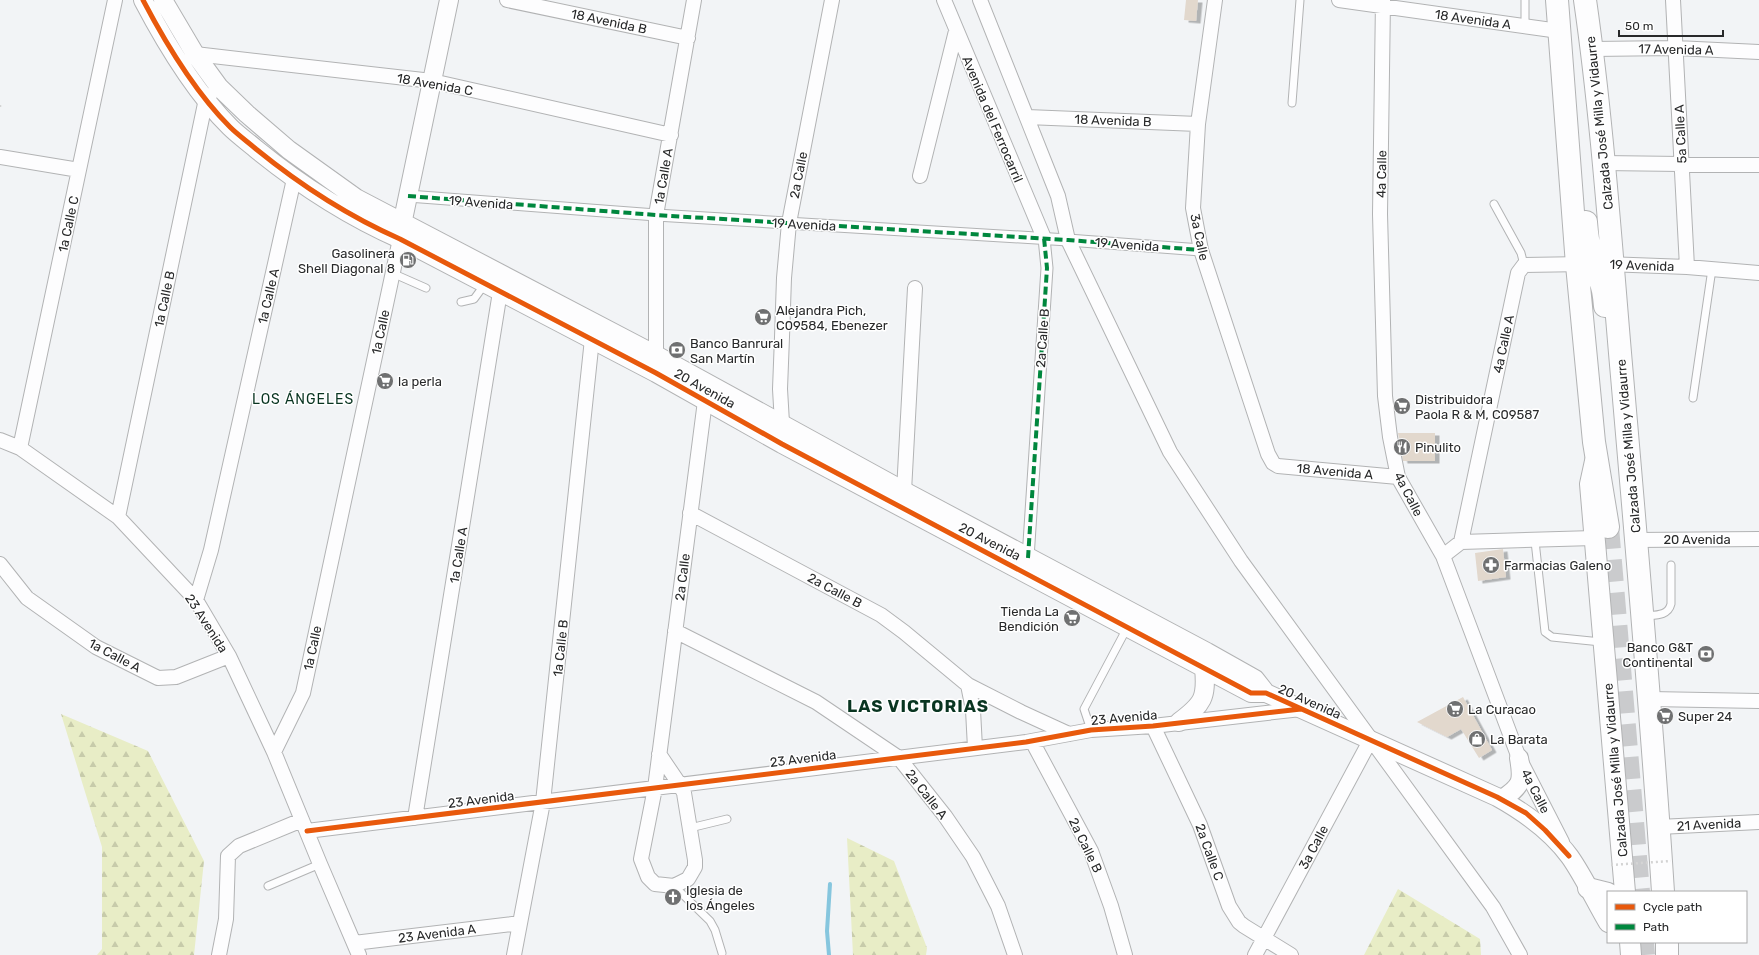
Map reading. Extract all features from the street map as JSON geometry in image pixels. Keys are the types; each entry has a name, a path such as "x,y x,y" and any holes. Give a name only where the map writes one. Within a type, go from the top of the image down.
{"highway":[{"name":"Calzada José Milla y Vidaurre","path":"1557,0 1577,265 1596,458 1601,532"},
{"name":"Calzada José Milla y Vidaurre","path":"1585,0 1592,49 1603,163 1643,616 1663,891"},
{"path":"1569,154 1581,171 1588,245 1591,251 1602,260 1612,264"},
{"path":"1577,265 1594,272 1603,286 1608,343 1620,358"},
{"path":"1667,943 1667,955"}],"main road":[{"name":"Calzada José Milla y Vidaurre","path":"1601,532 1604,642 1620,891"},
{"path":"1588,888 1612,891"},
{"path":"1630,943 1631,955"}],"street":[{"name":"1a Calle C","path":"20,448 115,0"},
{"path":"143,0 171,49 206,99 231,127 294,179 374,227 401,231"},
{"path":"163,0 195,54 219,86 247,114 289,150 401,231"},
{"name":"1a Calle","path":"274,752 303,692 449,0"},
{"name":"18 Avenida B","path":"507,0 688,38"},
{"name":"1a Calle A","path":"656,355 656,215 694,0"},
{"name":"2a Calle","path":"782,423 780,388 784,278 789,223 832,0"},
{"name":"Avenida del Ferrocarril","path":"944,0 1044,238"},
{"path":"980,0 1028,117 1058,196 1068,240 1170,452 1241,560 1493,907 1520,955"},
{"name":"3a Calle","path":"1215,0 1198,124 1193,208 1201,250 1268,454 1273,464"},
{"name":"18 Avenida A","path":"1339,0 1383,3 1559,31"},
{"name":"5a Calle A","path":"1673,0 1687,267"},
{"name":"4a Calle","path":"1383,3 1380,214 1385,396 1390,437 1398,477 1443,556 1519,758 1569,856 1607,921"},
{"path":"920,176 956,31"},
{"name":"17 Avenida A","path":"1592,49 1676,48 1759,52"},
{"name":"18 Avenida C","path":"195,54 432,81 671,135"},
{"path":"206,99 219,86"},
{"name":"1a Calle B","path":"118,517 206,99"},
{"name":"18 Avenida B","path":"1028,117 1198,124"},
{"path":"0,157 79,170"},
{"path":"1603,163 1759,165"},
{"name":"1a Calle A","path":"196,600 211,550 294,179"},
{"name":"19 Avenida","path":"408,196 656,215 1044,238 1201,250"},
{"name":"20 Avenida","path":"401,231 493,288 592,339 903,509 1028,565 1255,679 1266,693"},
{"name":"20 Avenida","path":"401,231 656,355 782,423 904,491 1128,627 1204,668 1251,692 1266,693 1502,799 1526,813 1545,830 1569,856"},
{"name":"2a Calle B","path":"1028,565 1047,268 1044,238"},
{"name":"19 Avenida","path":"1524,265 1612,264 1687,267 1759,273"},
{"name":"4a Calle A","path":"1461,542 1517,276 1524,265"},
{"name":"1a Calle A","path":"415,818 493,288"},
{"path":"904,491 915,288"},
{"name":"1a Calle B","path":"514,955 543,802 592,339"},
{"name":"2a Calle","path":"674,886 655,884 648,877 641,859 655,788 705,401"},
{"name":"23 Avenida","path":"0,440 20,448 118,517 196,600 230,656 274,752 356,949"},
{"name":"18 Avenida A","path":"1273,464 1278,466 1398,477"},
{"name":"2a Calle B","path":"690,512 881,615 968,685 1021,712 1070,734"},
{"path":"1443,556 1461,542 1535,541 1601,532"},
{"name":"20 Avenida","path":"1636,540 1759,539"},
{"name":"1a Calle A","path":"0,564 27,598 96,647 158,678 176,677 230,656"},
{"name":"2a Calle A","path":"675,631 816,702 899,758 945,816 973,857 998,906 1014,955"},
{"path":"1179,722 1196,709 1206,689 1204,668"},
{"path":"968,685 973,710 975,748"},
{"path":"1650,699 1759,701"},
{"name":"23 Avenida","path":"304,826 415,818 1032,741 1091,730 1153,726 1301,710"},
{"name":"2a Calle C","path":"1153,726 1200,825 1229,906 1239,922 1292,955"},
{"name":"3a Calle","path":"1255,955 1371,739"},
{"name":"2a Calle B","path":"1032,741 1091,851 1111,906 1125,955"},
{"path":"659,754 680,785 686,800 695,867 688,879 674,886"},
{"path":"1502,799 1511,794 1521,782 1522,775 1519,758"},
{"name":"21 Avenida","path":"1659,827 1759,822"},
{"path":"219,955 226,919 228,856 239,846 304,826"},
{"name":"23 Avenida A","path":"356,949 520,923"},
{"path":"1620,943 1627,955"}],"lane":[{"path":"1292,103 1300,0"},
{"path":"1524,0 1525,26"},
{"path":"1494,204 1521,253 1524,265"},
{"path":"1693,398 1712,269"},
{"path":"392,273 426,288"},
{"path":"461,302 474,300 493,288"},
{"path":"1535,541 1545,632 1552,637 1604,642"},
{"path":"1643,616 1665,613 1670,610 1671,566"},
{"path":"1091,730 1084,709 1128,627"},
{"path":"690,828 727,819"},
{"path":"268,886 320,864"},
{"path":"674,886 710,921 715,930 722,953"}],"path":[{"path":"1612,865 1671,860"}],"green space":[{"path":"61,714 148,751 204,861 194,955 97,955 102,949 102,847"},
{"path":"847,838 894,861 927,948 926,955 853,955"},
{"path":"1398,889 1480,939 1481,955 1364,955"}],"building":[{"path":"1186,0 1198,0 1196,21 1184,20"},
{"path":"1398,433 1435,433 1435,461 1403,461"},
{"name":"Farmacias Galeno","path":"1503,549 1506,577 1478,581 1475,553"},
{"name":"La Curacao","path":"1463,697 1492,750 1479,758 1461,729 1447,737 1417,722"}],"waterway":[{"path":"829,955 827,931 830,884"}],"tunnel":[{"path":"1608,527 1639,891"},
{"path":"1643,943 1644,955"}],"marked path":[{"path":"408,196 656,215 1068,240 1201,250"},
{"path":"1028,558 1047,268 1044,238"}],"cycle path":[{"path":"143,0 182,67 206,99 230,127 289,175 343,210 656,373 782,444 1251,693 1266,693 1497,797 1526,813 1545,830 1569,856"},
{"path":"307,831 1026,742 1091,730 1153,726 1301,709"}],"place":[{"name":"Gasolinera Shell Diagonal 8","path":"408,260"},
{"name":"Alejandra Pich, C09584, Ebenezer","path":"763,317"},
{"name":"Banco Banrural San Martín","path":"677,350"},
{"name":"la perla","path":"385,381"},
{"name":"Distribuidora Paola R & M, C09587","path":"1402,406"},
{"name":"Pinulito","path":"1402,447"},
{"name":"Farmacias Galeno","path":"1491,565"},
{"name":"Tienda La Bendición","path":"1072,618"},
{"name":"Banco G&T Continental","path":"1706,654"},
{"name":"La Curacao","path":"1455,709"},
{"name":"Super 24","path":"1665,716"},
{"name":"La Barata","path":"1477,739"},
{"name":"Iglesia de los Ángeles","path":"673,897"}],"district":[{"name":"LOS ÁNGELES","path":"303,399"},
{"name":"LAS VICTORIAS","path":"918,706"}]}
